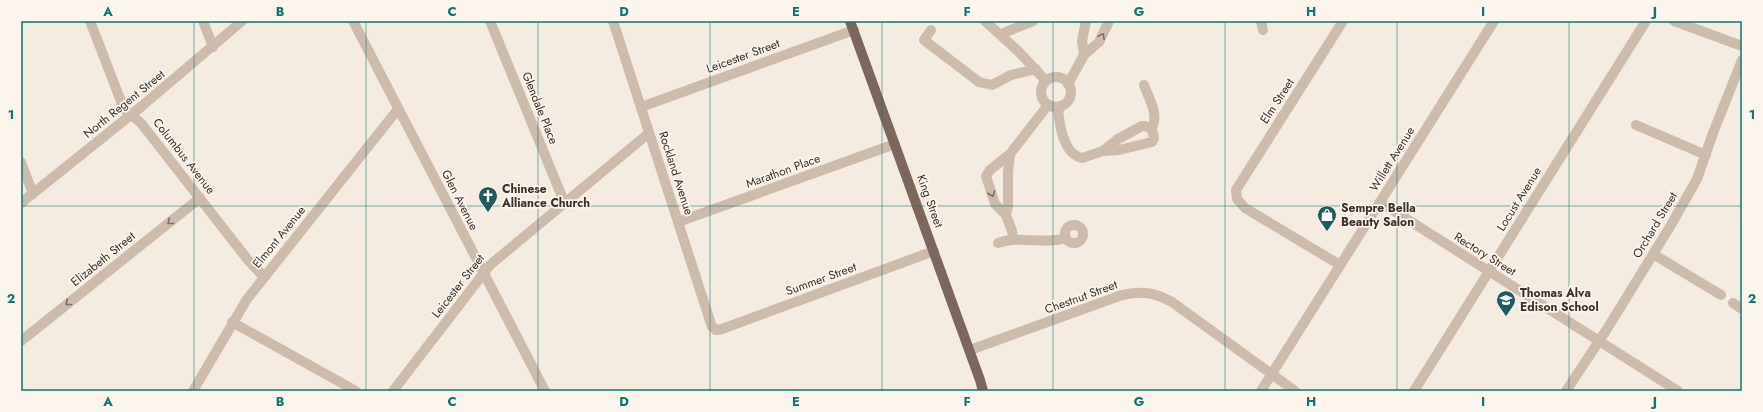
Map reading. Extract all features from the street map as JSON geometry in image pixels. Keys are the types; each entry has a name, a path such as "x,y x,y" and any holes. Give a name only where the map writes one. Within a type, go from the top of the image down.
{"main road":[{"name":"King Street","path":"852,26 970,350 983,391"}],"street":[{"name":"Columbus Avenue","path":"90,21 124,109 141,123 248,260 264,276"},
{"path":"203,21 213,47"},
{"name":"North Regent Street","path":"21,204 131,115 242,21"},
{"name":"Glen Avenue","path":"353,21 545,391"},
{"name":"Glendale Place","path":"490,21 565,204"},
{"name":"Rockland Avenue","path":"613,21 678,222 708,322 716,330"},
{"path":"985,21 1002,35 1046,81"},
{"path":"1002,35 1033,21"},
{"path":"1084,55 1082,41 1086,21"},
{"path":"1068,84 1084,55 1098,42 1109,21"},
{"name":"Elm Street","path":"1340,265 1245,208 1236,196 1238,185 1344,21"},
{"name":"Willett Avenue","path":"1261,391 1494,21"},
{"name":"Locust Avenue","path":"1414,391 1646,21"},
{"path":"1674,21 1742,46"},
{"name":"Leicester Street","path":"641,107 852,26"},
{"path":"931,30 924,40 979,82 992,85 1011,75 1036,69"},
{"name":"Orchard Street","path":"1566,391 1653,254 1697,179 1713,133 1742,60"},
{"path":"1013,239 1012,231 1006,215 995,204 986,176 990,170 1010,154 1053,106 1066,103 1070,98 1071,93 1065,80 1056,77 1046,81 1041,92 1044,100 1053,106 1072,154 1076,157 1082,158 1103,151 1119,150 1152,142 1154,138 1152,129 1156,122 1155,115 1144,85"},
{"name":"Elmont Avenue","path":"193,391 232,322 264,276 398,109"},
{"path":"1636,125 1706,155"},
{"path":"1103,151 1118,139 1142,126 1148,126 1152,129"},
{"name":"Leicester Street","path":"393,391 490,265 649,133"},
{"name":"Marathon Place","path":"678,222 896,144"},
{"path":"1006,215 1008,206 1008,172 1010,154"},
{"path":"21,162 33,194"},
{"name":"Elizabeth Street","path":"21,341 200,198"},
{"name":"Rectory Street","path":"1380,202 1678,391"},
{"path":"998,243 1013,239 1058,240 1066,238"},
{"name":"Summer Street","path":"716,330 934,251"},
{"path":"1653,254 1721,295"},
{"name":"Chestnut Street","path":"970,350 1122,295 1142,292 1157,294 1172,302 1295,391"},
{"path":"232,322 356,391"}],"place":[{"name":"Chinese Alliance Church","path":"488,213"},
{"name":"Sempre Bella Beauty Salon","path":"1327,232"},
{"name":"Thomas Alva Edison School","path":"1506,317"}]}
